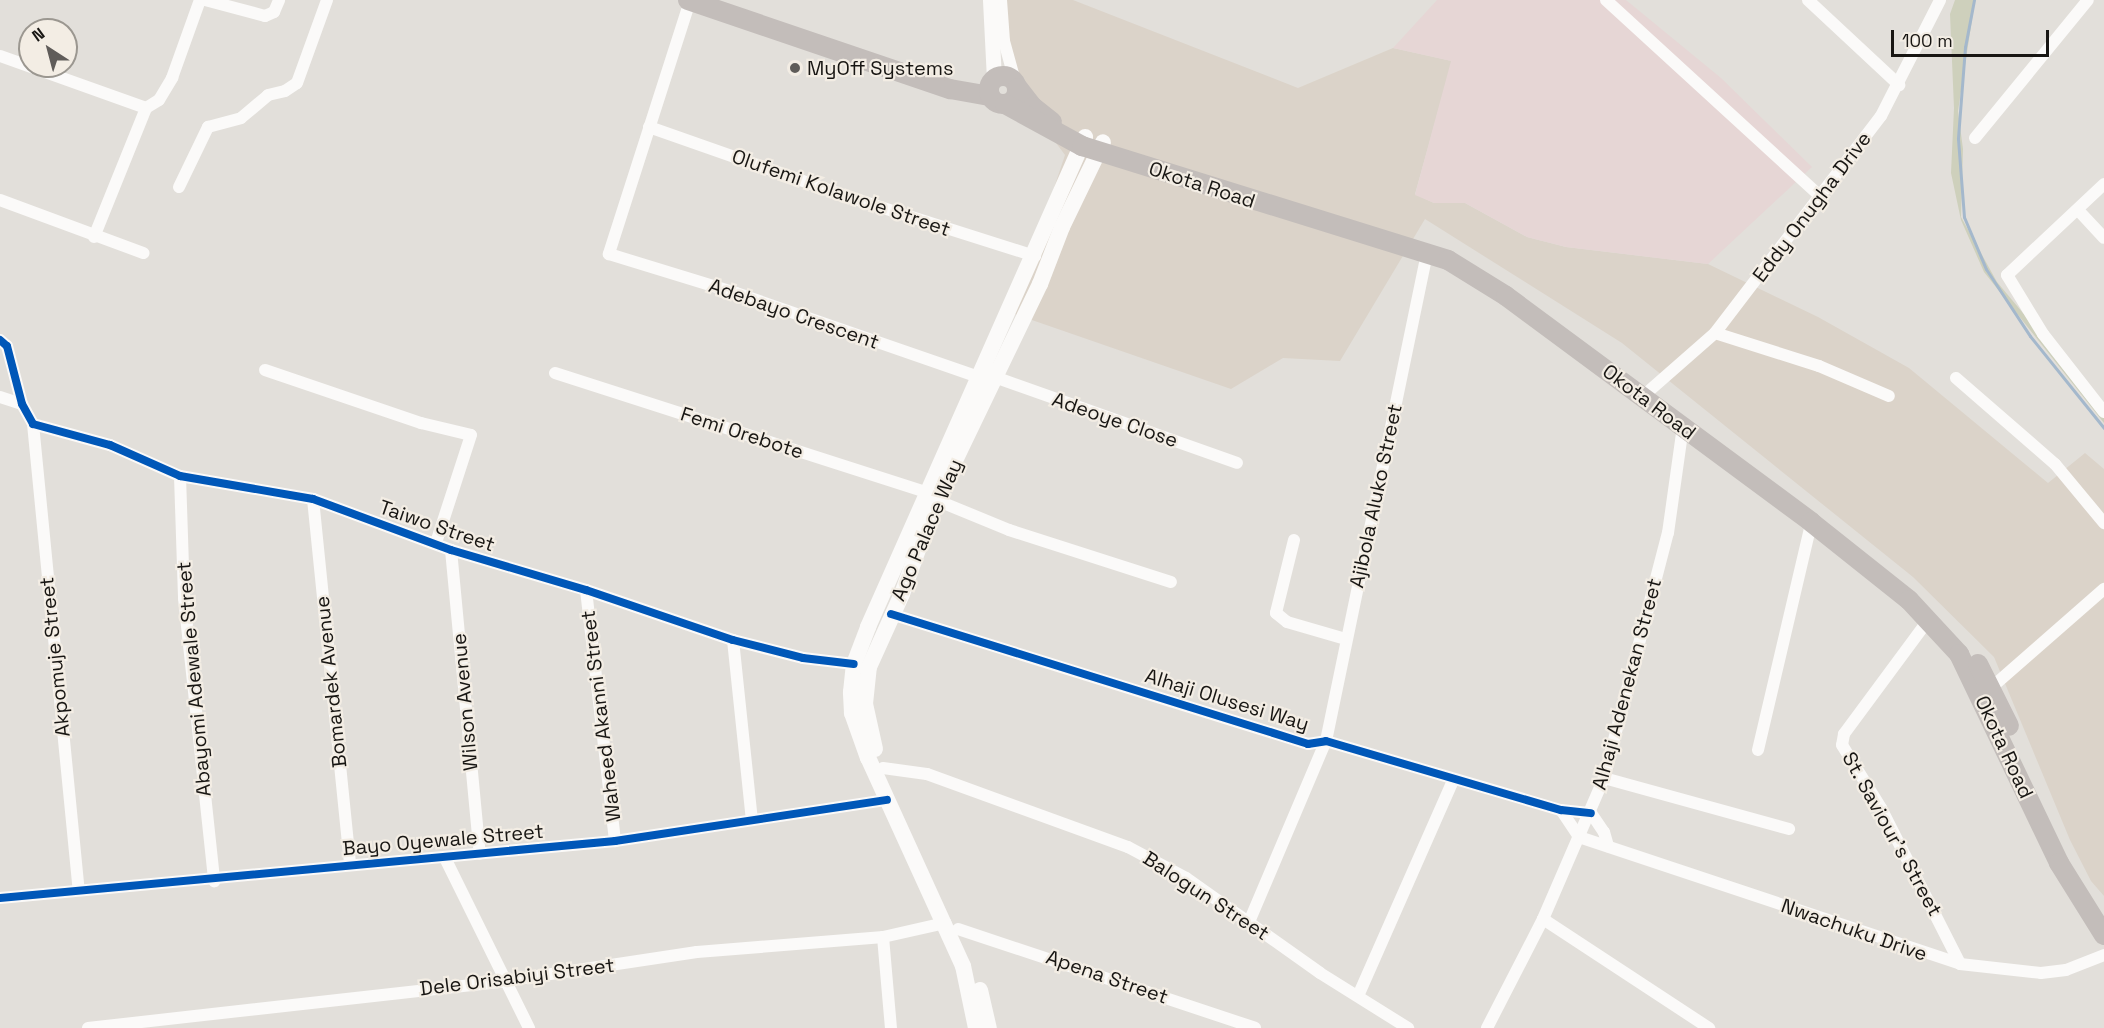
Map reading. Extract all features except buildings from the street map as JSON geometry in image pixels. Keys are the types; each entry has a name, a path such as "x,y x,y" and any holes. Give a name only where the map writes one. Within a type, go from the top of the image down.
{"main road":[{"path":"689,0 950,88 995,91 1015,99 1016,85"},
{"name":"Okota Road","path":"722,0 934,75 995,91 1092,144 1427,252 1486,282 1936,610 1964,642 1992,687 2059,863 2104,935"},
{"name":"Okota Road","path":"1016,85 1044,117 1092,144 1443,251 1511,291 1650,390 1812,518 1929,620 1959,654 2104,916"},
{"name":"Ago Palace Way","path":"989,1028 978,983 870,735 866,695 868,667 891,614 933,497 984,374 1035,256 1092,144"},
{"name":"Ago Palace Way","path":"984,374 1040,284 1092,144"},
{"name":"Ago Palace Way","path":"933,497 854,664 852,712 887,800 952,926 976,1028"}],"street":[{"path":"94,237 146,108 159,100 166,90 200,0"},
{"path":"205,0 265,16 274,12 279,0"},
{"path":"179,187 208,128 241,118 268,95 285,91 297,83 327,0"},
{"path":"649,127 689,0"},
{"path":"990,0 995,91"},
{"path":"1000,0 1004,41 1016,85"},
{"path":"1606,0 1820,196"},
{"path":"1808,0 1899,85"},
{"name":"Eddy Onugha Drive","path":"1650,390 1715,333 1881,116 1899,85 1940,0"},
{"path":"1975,138 2088,0"},
{"path":"0,56 146,108"},
{"name":"Adebayo Crescent","path":"649,127 609,254 984,374"},
{"name":"Olufemi Kolawole Street","path":"649,127 855,199 1035,256"},
{"path":"2104,184 2079,210 2011,267 2008,280 2043,334 2104,412"},
{"path":"0,200 142,253"},
{"path":"2079,210 2104,238"},
{"name":"Ajibola Aluko Street","path":"1249,922 1326,741 1427,252"},
{"path":"1715,333 1819,366 1889,396"},
{"path":"0,340 7,346 22,404 33,424"},
{"path":"265,370 422,423 471,435 436,543"},
{"name":"Femi Orebote","path":"555,373 933,497 1009,530 1171,582"},
{"name":"Adeoye Close","path":"984,374 1237,463"},
{"path":"1956,378 2055,464 2104,523"},
{"path":"0,397 22,404"},
{"name":"Taiwo Street","path":"33,424 110,445 180,476 313,499 451,550 586,590 733,640 803,658 854,664"},
{"name":"Akpomuje Street","path":"33,424 79,889"},
{"name":"Alhaji Adenekan Street","path":"1487,1028 1543,920 1591,813 1604,778 1668,533 1683,426"},
{"name":"Abayomi Adewale Street","path":"180,476 184,598 214,881"},
{"name":"Bomardek Avenue","path":"313,499 350,864"},
{"path":"1758,750 1812,518"},
{"path":"1294,540 1276,613 1287,622 1346,639"},
{"name":"Wilson Avenue","path":"451,550 480,854"},
{"path":"1992,687 2104,589"},
{"name":"Waheed Akanni Street","path":"586,590 615,841"},
{"name":"Alhaji Olusesi Way","path":"891,614 1308,744 1326,741 1453,781 1561,810 1591,813"},
{"name":"St. Saviour's Street","path":"1929,620 1844,734 1842,745 1881,808 1960,964"},
{"path":"733,640 752,820"},
{"name":"Balogun Street","path":"883,768 927,774 1128,847 1186,878 1408,1028"},
{"path":"1604,778 1790,829"},
{"path":"1358,996 1453,781"},
{"name":"Bayo Oyewale Street","path":"0,898 79,889 214,881 350,864 445,858 615,841 887,800"},
{"path":"1561,810 1579,837"},
{"path":"1591,813 1604,832 1608,846"},
{"name":"Nwachuku Drive","path":"1579,837 1960,964 2042,972 2066,970 2104,955"},
{"path":"445,858 529,1028"},
{"path":"1543,920 1709,1028"},
{"name":"Dele Orisabiyi Street","path":"88,1028 505,981 697,952 883,937 952,926"},
{"name":"Apena Street","path":"952,926 1255,1028"},
{"path":"883,937 891,1028"}],"shaded area":[{"path":"1002,0 1073,0 1298,88 1393,48 1452,61 1415,194 1434,203 1465,203 1527,237 1566,247 1708,264 1818,317 1909,368 2048,483 2085,453 2104,469 2104,896 2091,881 2070,840 1994,657 1913,577 1622,343 1425,219 1340,361 1283,358 1231,389 1012,313 1065,155 1016,89"},
{"path":"1437,0 1626,0 1721,78 1812,167 1708,264 1566,247 1527,237 1465,203 1434,203 1415,195 1451,61 1393,48"}],"green space":[{"path":"1955,0 1975,0 1958,111 1963,149 1961,217 1997,282 2104,410 2104,423 1984,272 1961,220 1951,173 1954,108 1950,14"}],"waterway":[{"path":"1974,0 1965,47 1958,139 1964,217 1986,269 2030,336 2104,428"}],"cycle path":[{"path":"0,340 7,346 22,404 33,424 110,445 180,476 313,499 451,550 586,590 733,640 803,658 854,664"},
{"path":"891,614 1308,744 1326,741 1561,810 1591,813"},
{"path":"0,898 615,841 887,800"}],"place":[{"name":"MyOff Systems","path":"795,68"}]}
